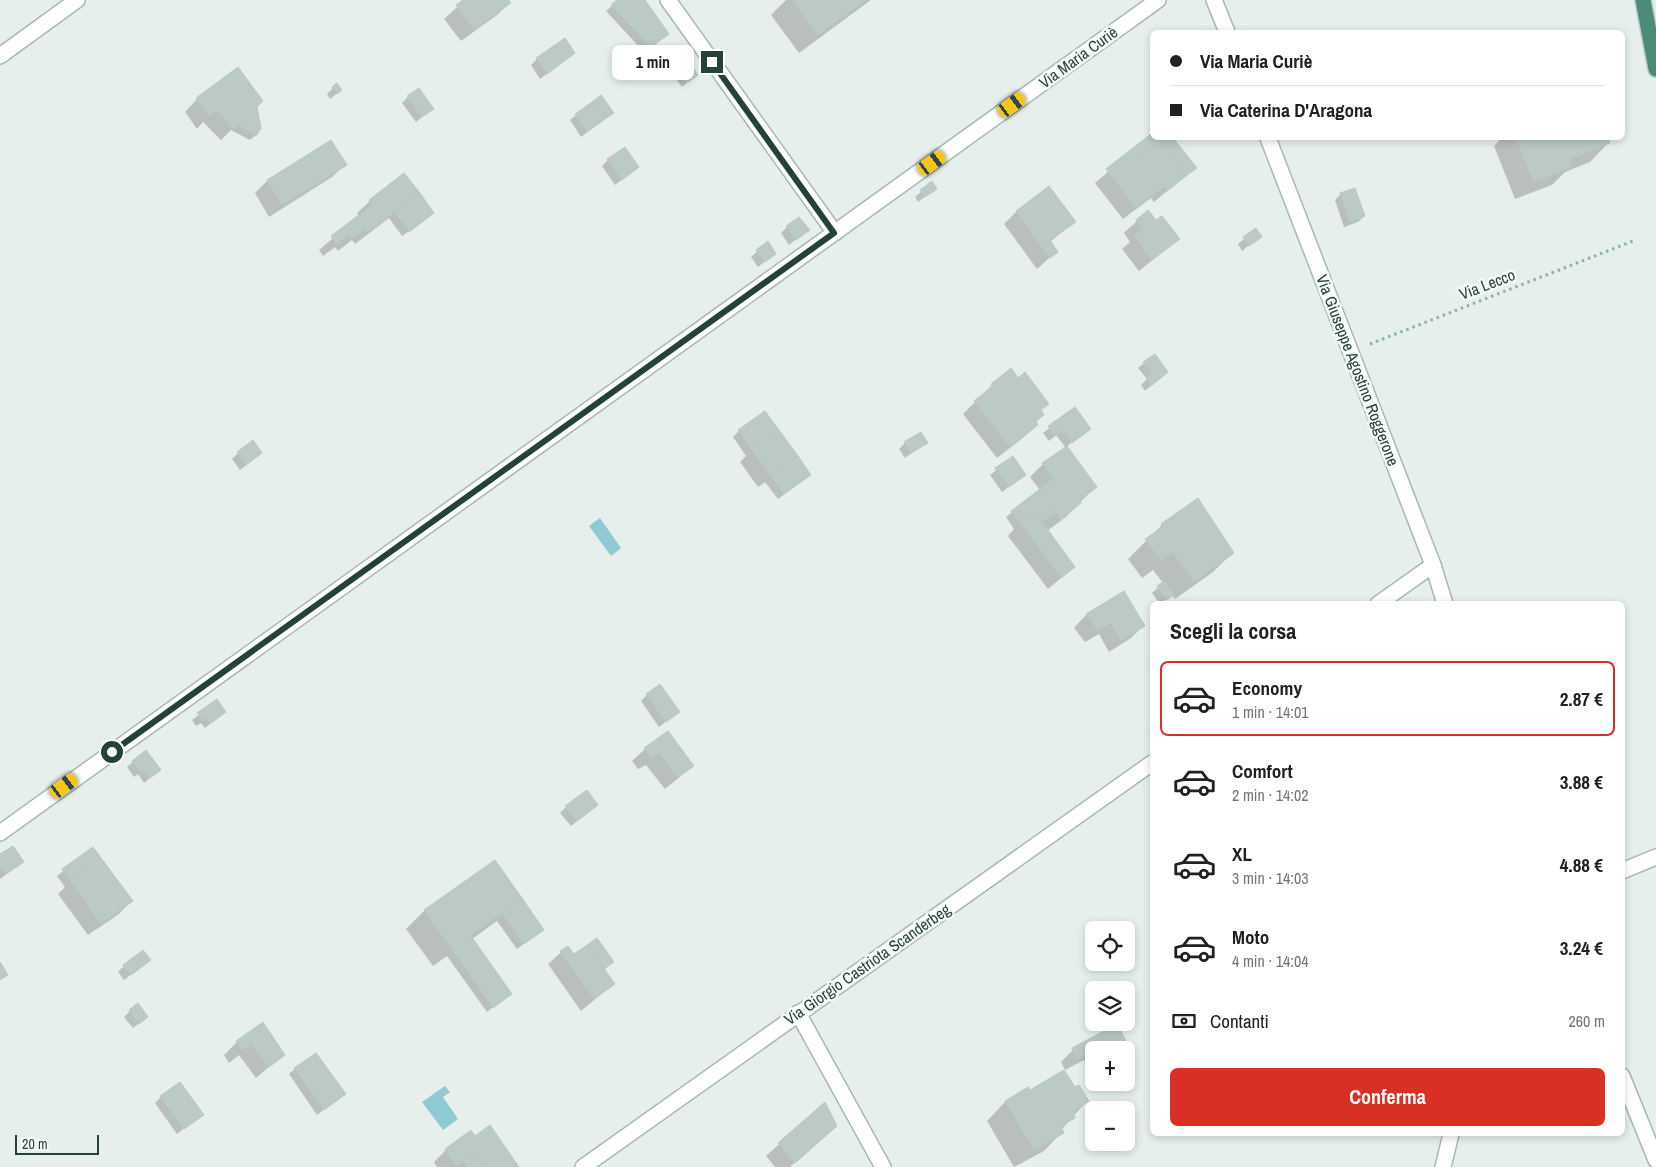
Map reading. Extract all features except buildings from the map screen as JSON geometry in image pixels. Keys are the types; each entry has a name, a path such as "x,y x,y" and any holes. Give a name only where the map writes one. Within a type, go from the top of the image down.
{"highway":[{"path":"1644,0 1656,69"}],"street":[{"path":"0,56 77,0"},
{"path":"668,0 834,233"},
{"name":"Via Maria Curiè","path":"0,832 1158,0"},
{"path":"1214,0 1226,30"},
{"name":"Via Giuseppe Agostino Roggerone","path":"1269,140 1433,565 1444,601"},
{"path":"1382,601 1433,565"},
{"name":"Via Giorgio Castriota Scanderbeg","path":"583,1167 1150,763"},
{"path":"1625,870 1656,858"},
{"path":"798,1013 882,1167"},
{"path":"1625,1083 1656,1160"},
{"path":"1443,1167 1451,1136"}],"path":[{"name":"Via Lecco","path":"1350,351 1633,241"}],"water":[{"path":"600,518 621,548 611,556 589,526"},
{"path":"445,1086 450,1092 443,1097 458,1119 443,1130 422,1102"}],"route":[{"path":"112,752 834,233 712,62"}]}
